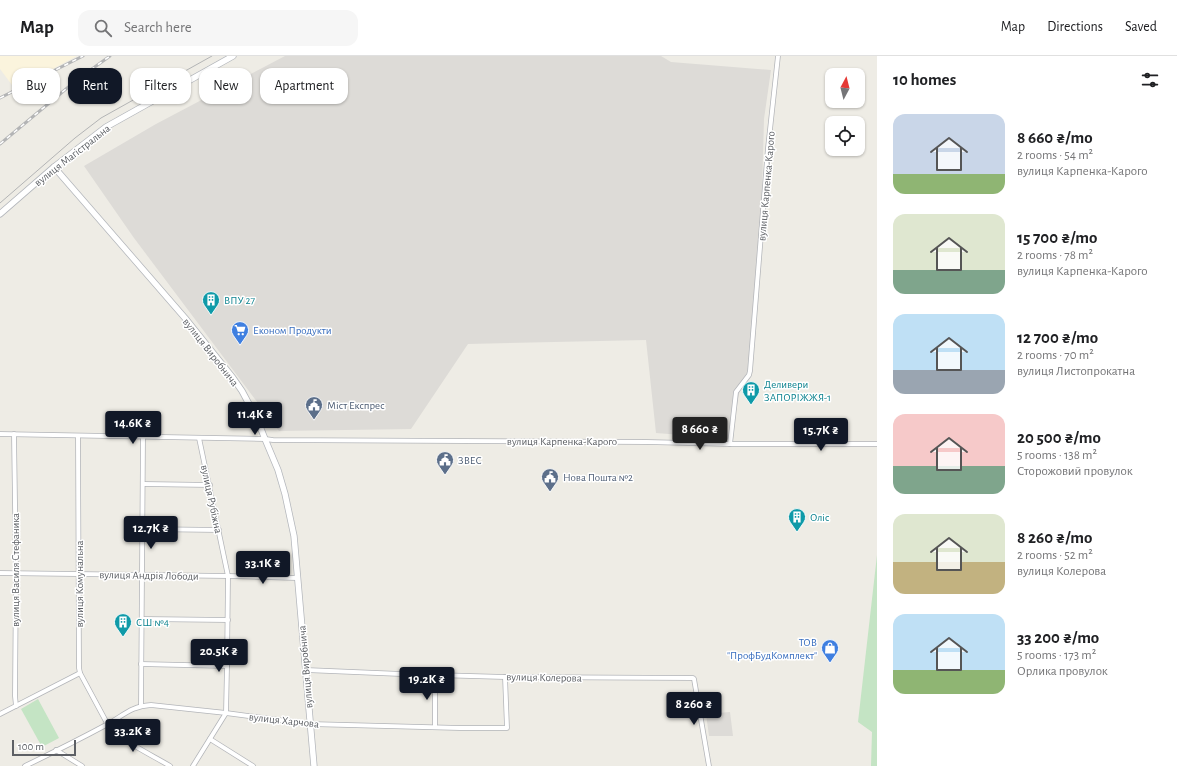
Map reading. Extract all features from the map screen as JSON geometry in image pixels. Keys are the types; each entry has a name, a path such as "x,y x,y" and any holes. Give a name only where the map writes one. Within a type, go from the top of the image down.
{"street":[{"name":"вулиця Магістральна","path":"0,214 54,167 106,127 233,56"},
{"name":"вулиця Карпенка-Карого","path":"0,434 266,438 273,440 640,442 730,444 736,392 749,375 750,371 768,148 778,56"},
{"name":"вулиця Виробнича","path":"54,167 189,324 233,378 242,391 266,438 285,494 294,536 314,766"},
{"name":"вулиця Василя Стефаника","path":"14,434 16,706"},
{"name":"вулиця Комунальна","path":"78,436 80,673 112,729 125,739 170,766"},
{"path":"142,706 143,437"},
{"name":"вулиця Рубіжна","path":"199,438 228,576 226,713"},
{"path":"730,444 877,444"},
{"path":"144,484 210,486"},
{"path":"143,529 218,530"},
{"name":"вулиця Андрія Лободи","path":"0,573 297,578"},
{"path":"142,619 228,620"},
{"path":"141,664 227,666"},
{"name":"вулиця Колерова","path":"306,670 505,677 693,678 709,766"},
{"path":"0,714 80,673"},
{"path":"435,675 435,727"},
{"name":"вулиця Харчова","path":"25,766 142,706 226,713 310,724 507,728 505,677"},
{"path":"194,766 226,713"},
{"path":"210,739 253,766"},
{"path":"56,750 82,766"}],"shaded area":[{"path":"0,56 77,56 54,68 12,68 12,85 0,69"},
{"path":"285,56 661,56 671,62 771,70 764,119 760,264 751,366 741,383 733,439 656,433 646,340 468,344 411,429 279,431 134,238 84,166 156,124 199,101 199,104 252,104 252,73 260,69 260,104 348,104 348,68 262,68"},
{"path":"730,712 733,736 709,736 706,714"}],"green space":[{"path":"877,555 877,766 871,766 872,732 858,722"},
{"path":"38,699 59,738 42,747 21,709"}],"tram line":[{"path":"0,203 75,138 101,118 212,56"}],"railway":[{"path":"0,98 83,56"},
{"path":"0,144 78,79 110,56"}],"place":[{"name":"ВПУ 27","path":"211,315"},
{"name":"Економ Продукти","path":"240,345"},
{"name":"Деливери ЗАПОРІЖЖЯ-1","path":"751,405"},
{"name":"Мiст Експрес","path":"314,420"},
{"name":"ЗВЕС","path":"445,475"},
{"name":"Нова Пошта №2","path":"550,492"},
{"name":"Оліс","path":"797,532"},
{"name":"СШ №4","path":"123,637"},
{"name":"ТОВ \"ПрофБудКомплект\"","path":"830,663"}]}
